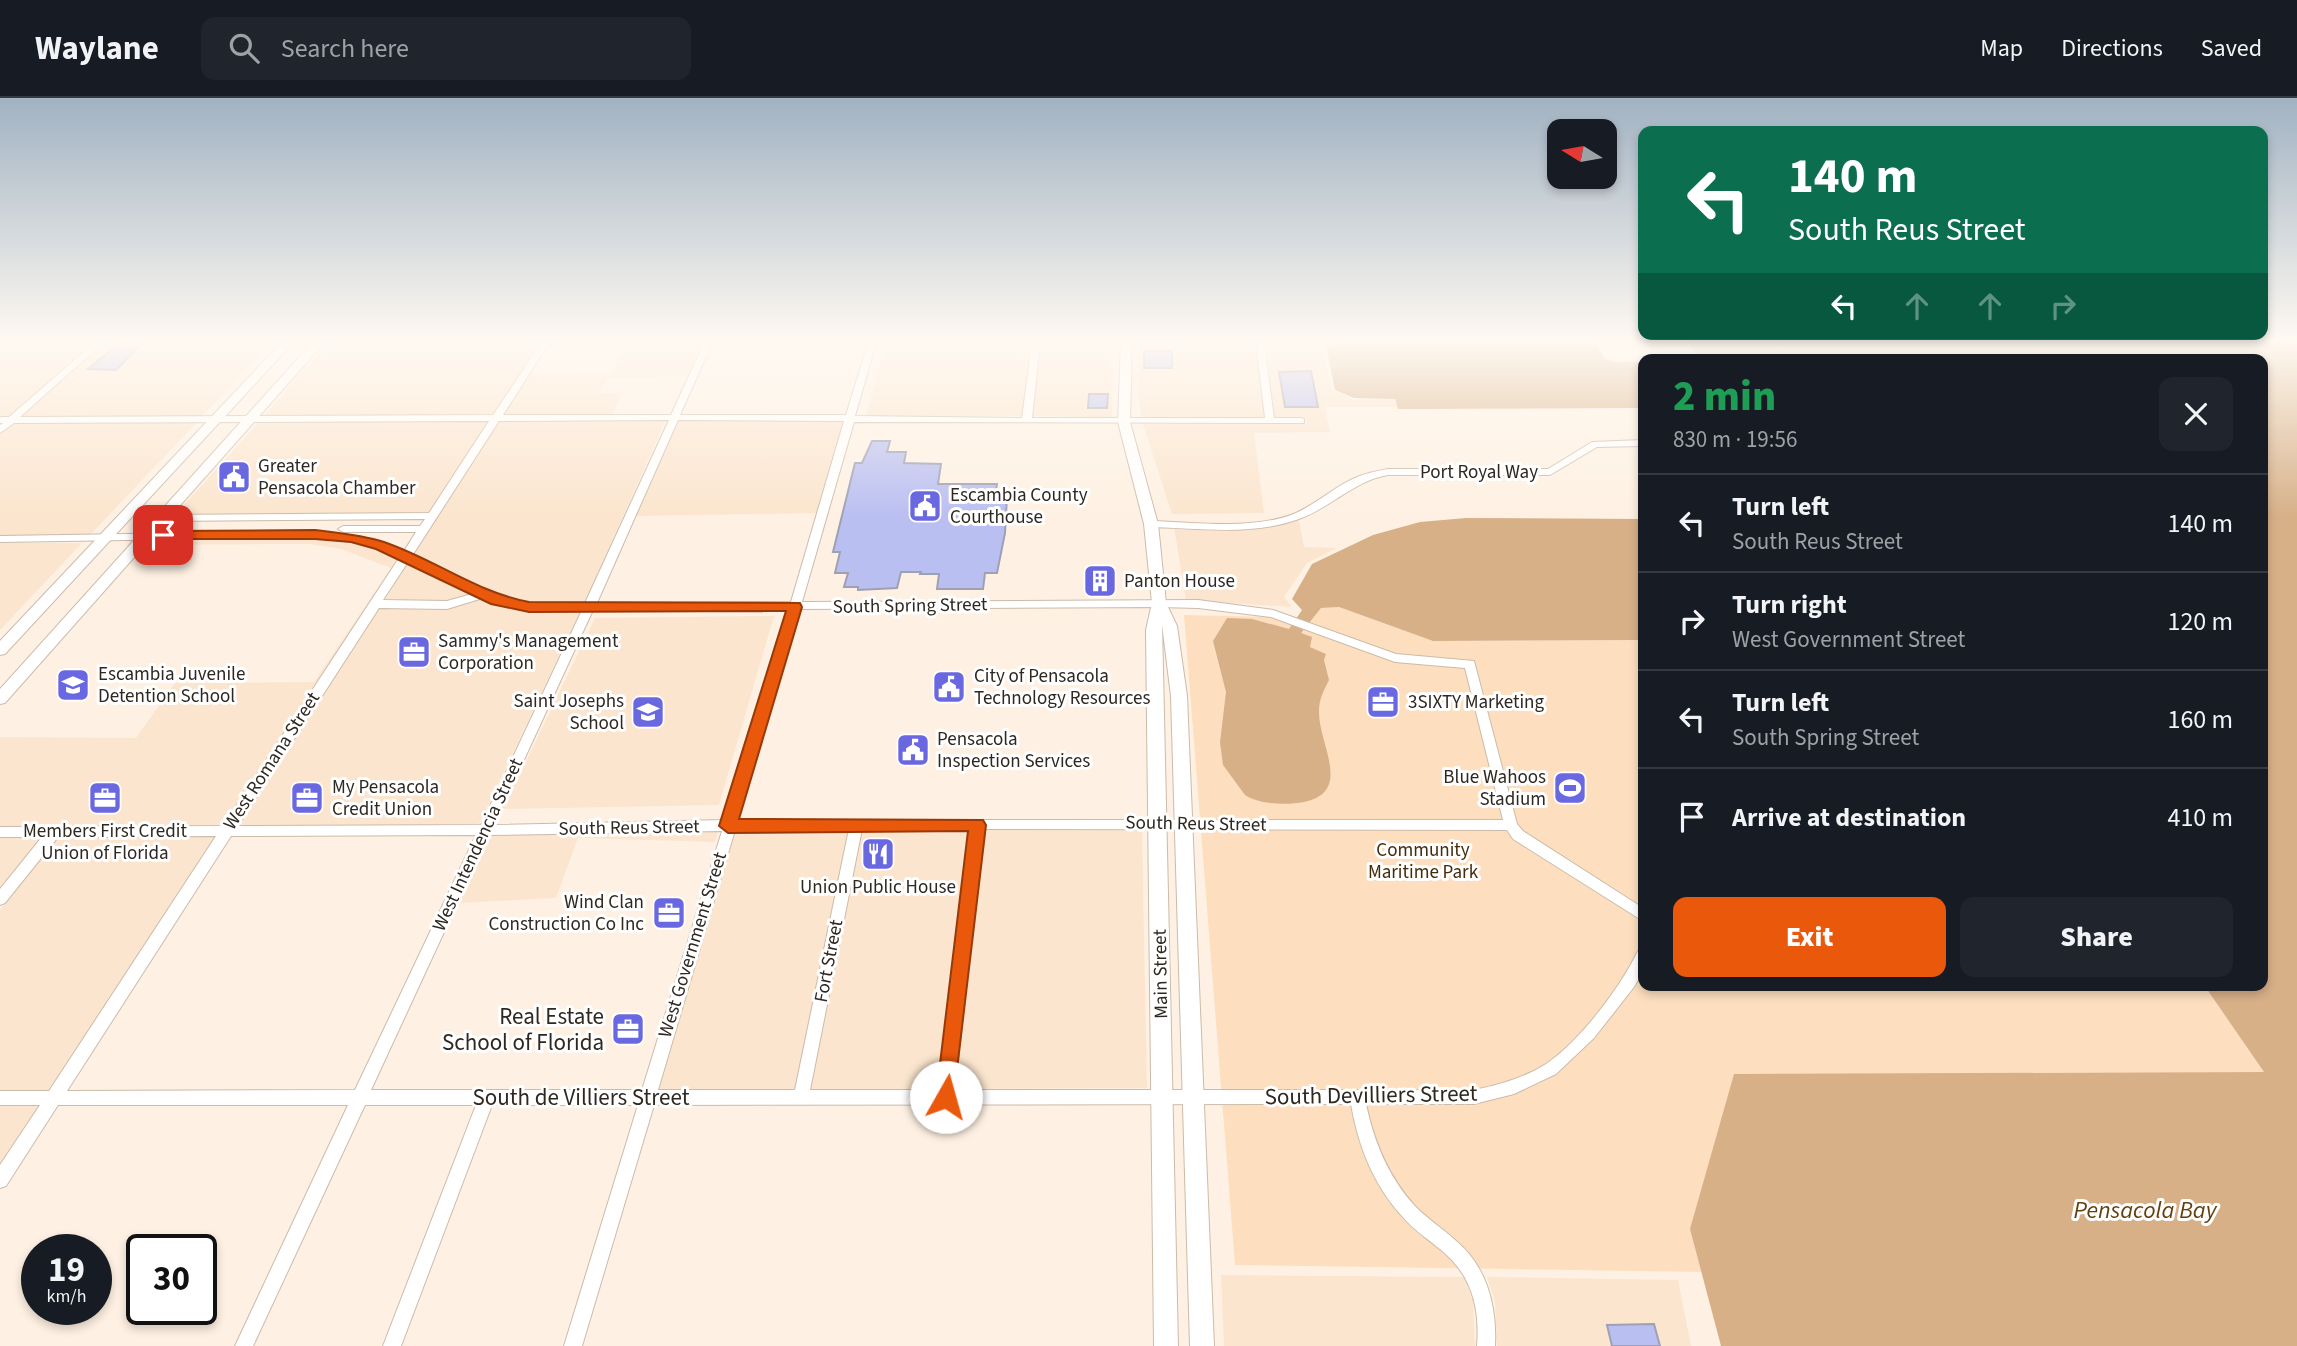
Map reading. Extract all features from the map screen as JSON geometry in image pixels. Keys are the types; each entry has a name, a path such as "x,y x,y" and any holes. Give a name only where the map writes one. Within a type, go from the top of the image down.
{"main road":[{"path":"0,650 233,401"},
{"path":"0,699 266,401"},
{"path":"1125,401 1124,422 1151,521 1159,603 1170,626 1179,696 1202,1346"},
{"name":"Main Street","path":"1159,603 1153,630 1159,823 1167,1346"}],"street":[{"path":"0,430 32,401"},
{"name":"West Romana Street","path":"0,1180 506,401"},
{"name":"West Intendencia Street","path":"244,1346 589,608 680,401"},
{"name":"West Government Street","path":"573,1346 854,401"},
{"path":"1027,419 1029,401"},
{"path":"1268,401 1270,421"},
{"path":"0,420 673,417 1124,422 1301,421"},
{"name":"Port Royal Way","path":"1151,521 1272,519 1311,507 1353,481 1375,473 1550,472 1559,469 1589,446 1638,443"},
{"path":"339,533 352,516"},
{"path":"162,518 432,516"},
{"path":"226,535 240,517"},
{"name":"South Spring Street","path":"103,539 423,529"},
{"name":"South Spring Street","path":"339,533 374,543 482,595 529,607 1159,603 1198,604 1273,614 1395,658 1470,664 1511,825"},
{"path":"0,539 103,539"},
{"path":"374,604 447,604 482,595"},
{"name":"South Reus Street","path":"0,832 1159,823 1511,825"},
{"name":"Fort Street","path":"801,1097 856,825"},
{"path":"946,1097 977,825"},
{"path":"1511,825 1518,835 1638,912"},
{"path":"0,899 54,831"},
{"name":"South Devilliers Street","path":"1163,1096 1474,1097 1500,1092 1553,1068 1606,1013 1632,980 1638,966"},
{"name":"South de Villiers Street","path":"0,1098 1163,1096"},
{"path":"1357,1096 1363,1135 1390,1187 1408,1211 1455,1250 1477,1279 1484,1301 1486,1346"},
{"path":"392,1346 487,1097"}],"shaded area":[{"path":"0,401 27,401 9,417 0,417"},
{"path":"38,401 216,401 202,416 20,417"},
{"path":"277,401 501,401 491,416 263,417"},
{"path":"513,401 618,401 612,415 503,416"},
{"path":"870,401 1024,401 1022,416 866,417"},
{"path":"1035,401 1112,401 1112,418 1033,416"},
{"path":"1139,401 1262,401 1264,418 1142,419"},
{"path":"1273,401 1395,401 1397,407 1325,407 1330,432 1254,433 1264,513 1172,514 1143,424 1307,424 1306,418 1275,418"},
{"path":"666,420 584,604 531,603 500,597 413,556 499,421"},
{"path":"678,420 843,421 816,513 636,516"},
{"path":"488,421 428,513 176,514 258,423"},
{"path":"14,422 197,422 89,536 0,536 0,435"},
{"path":"1299,520 1304,547 1337,548 1307,563 1284,597 1292,607 1186,600 1174,527 1275,526"},
{"path":"313,538 367,546 397,559 223,826 0,826 0,737 136,738 175,683 314,682 391,568 341,549 309,544 148,545 154,539"},
{"path":"0,543 82,543 0,630"},
{"path":"407,564 471,595 448,601 384,601"},
{"path":"481,600 526,611 580,612 479,824 239,826 379,608 447,608"},
{"name":"Saint Josephs School","path":"774,616 719,805 503,809 595,618"},
{"path":"1142,829 1147,1088 956,1089 985,830"},
{"path":"968,830 937,1089 659,1089 735,831"},
{"path":"718,831 715,842 578,838 556,898 459,903 490,835"},
{"path":"0,837 41,837 0,889"},
{"path":"58,837 215,837 49,1090 0,1090 0,910"},
{"path":"0,1106 39,1106 0,1165"},
{"path":"1221,1275 1464,1277 1473,1301 1475,1346 1224,1346"},
{"path":"1487,1277 1678,1280 1691,1346 1497,1346 1495,1302"}],"green space":[{"name":"Community Maritime Park","path":"1339,607 1433,641 1638,640 1638,991 2208,991 2264,1072 2106,1074 1690,1228 1702,1272 1235,1265 1184,615 1311,618 1321,608"}],"water":[{"path":"1396,401 1638,401 1638,408 1398,409"},
{"name":"Pensacola Bay","path":"2268,401 2297,401 2297,1346 1721,1346 1690,1229 1734,1074 2264,1072 2208,991 2268,991"},
{"path":"1466,518 1638,519 1638,640 1433,641 1339,607 1321,608 1301,633 1312,637 1310,647 1326,654 1324,660 1329,680 1319,711 1330,767 1330,780 1326,790 1315,798 1284,804 1257,800 1245,795 1223,765 1220,742 1226,692 1213,641 1227,618 1252,619 1289,629 1302,610 1292,599 1312,564 1373,535 1420,522"}],"building":[{"path":"1088,401 1107,401 1107,408 1088,408"},
{"path":"1284,401 1317,401 1318,407 1285,407"},
{"name":"Escambia County Courthouse","path":"872,441 890,441 887,452 906,452 904,463 941,464 938,484 997,484 995,497 1007,497 1005,533 997,573 985,573 983,589 937,589 939,574 920,574 921,572 901,572 897,588 858,590 858,587 844,587 848,573 835,573 840,552 833,552 855,463 862,463"},
{"path":"1654,1324 1660,1346 1612,1346 1607,1325"}],"place":[{"name":"Greater Pensacola Chamber","path":"234,477"},
{"name":"Escambia County Courthouse","path":"925,506"},
{"name":"Panton House","path":"1100,581"},
{"name":"Sammy's Management Corporation","path":"414,652"},
{"name":"Escambia Juvenile Detention School","path":"73,685"},
{"name":"City of Pensacola Technology Resources","path":"949,687"},
{"name":"3SIXTY Marketing","path":"1383,702"},
{"name":"Saint Josephs School","path":"648,712"},
{"name":"Pensacola Inspection Services","path":"913,750"},
{"name":"Blue Wahoos Stadium","path":"1570,788"},
{"name":"Members First Credit Union of Florida","path":"105,798"},
{"name":"My Pensacola Credit Union","path":"307,798"},
{"name":"Union Public House","path":"878,854"},
{"name":"Wind Clan Construction Co Inc","path":"669,913"},
{"name":"Real Estate School of Florida","path":"628,1029"}],"route":[{"path":"163,535 315,534 352,538 381,546 482,595 511,605 566,608 795,607 728,826 977,825 946,1097"}]}
